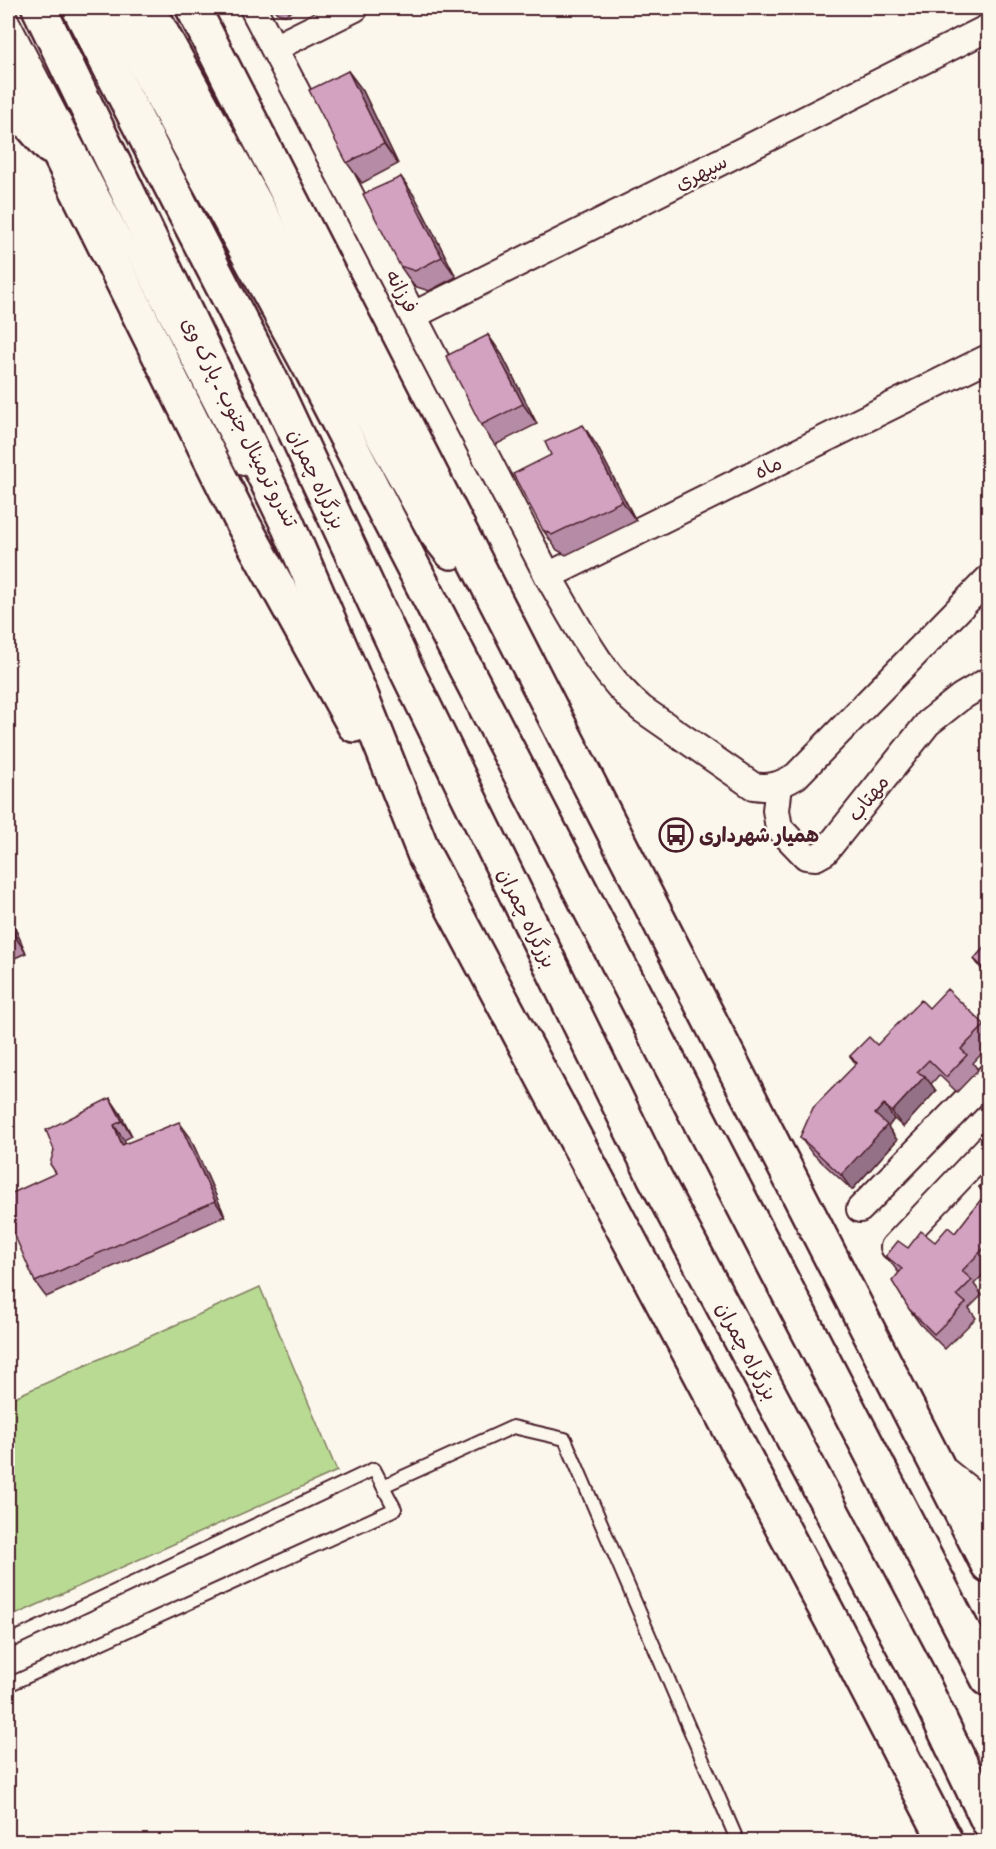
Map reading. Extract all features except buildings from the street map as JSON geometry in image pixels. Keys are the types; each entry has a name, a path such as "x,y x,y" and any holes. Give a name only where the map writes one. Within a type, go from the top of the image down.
{"main road":[{"path":"39,8 287,523 362,695 425,856"},
{"name":"بزرگراه چمران","path":"79,8 272,382 404,665 654,1176 920,1676 988,1821"},
{"path":"114,8 319,383 988,1679"},
{"path":"148,8 436,532 521,648"},
{"path":"193,8 988,1565"},
{"path":"8,51 242,522 425,856 832,1621 946,1842"},
{"path":"8,99 63,162"}],"street":[{"name":"فرزانه","path":"253,8 548,576"},
{"path":"274,48 355,8"},
{"name":"سپهری","path":"414,315 988,28"},
{"name":"ماه","path":"548,576 988,357"},
{"path":"548,576 591,649 625,695 753,786 764,788 779,786 796,776 988,579"},
{"name":"مهتاب","path":"779,786 776,810 779,828 806,856 816,857 825,852 928,723 961,697 988,681"},
{"path":"860,1209 988,1078"},
{"path":"894,1247 988,1148"},
{"path":"943,1473 988,1509"}],"lane":[{"name":"تندرو ترمینال جنوب ـ پارک وی","path":"8,11 248,478"},
{"path":"314,618 425,856"},
{"path":"383,1486 513,1427 565,1439 738,1842"},
{"path":"8,1642 374,1469 396,1509 8,1685"}],"green space":[{"path":"260,1287 337,1471 8,1618 8,1400"}],"place":[{"name":"همیار شهرداری","path":"676,835"}]}
